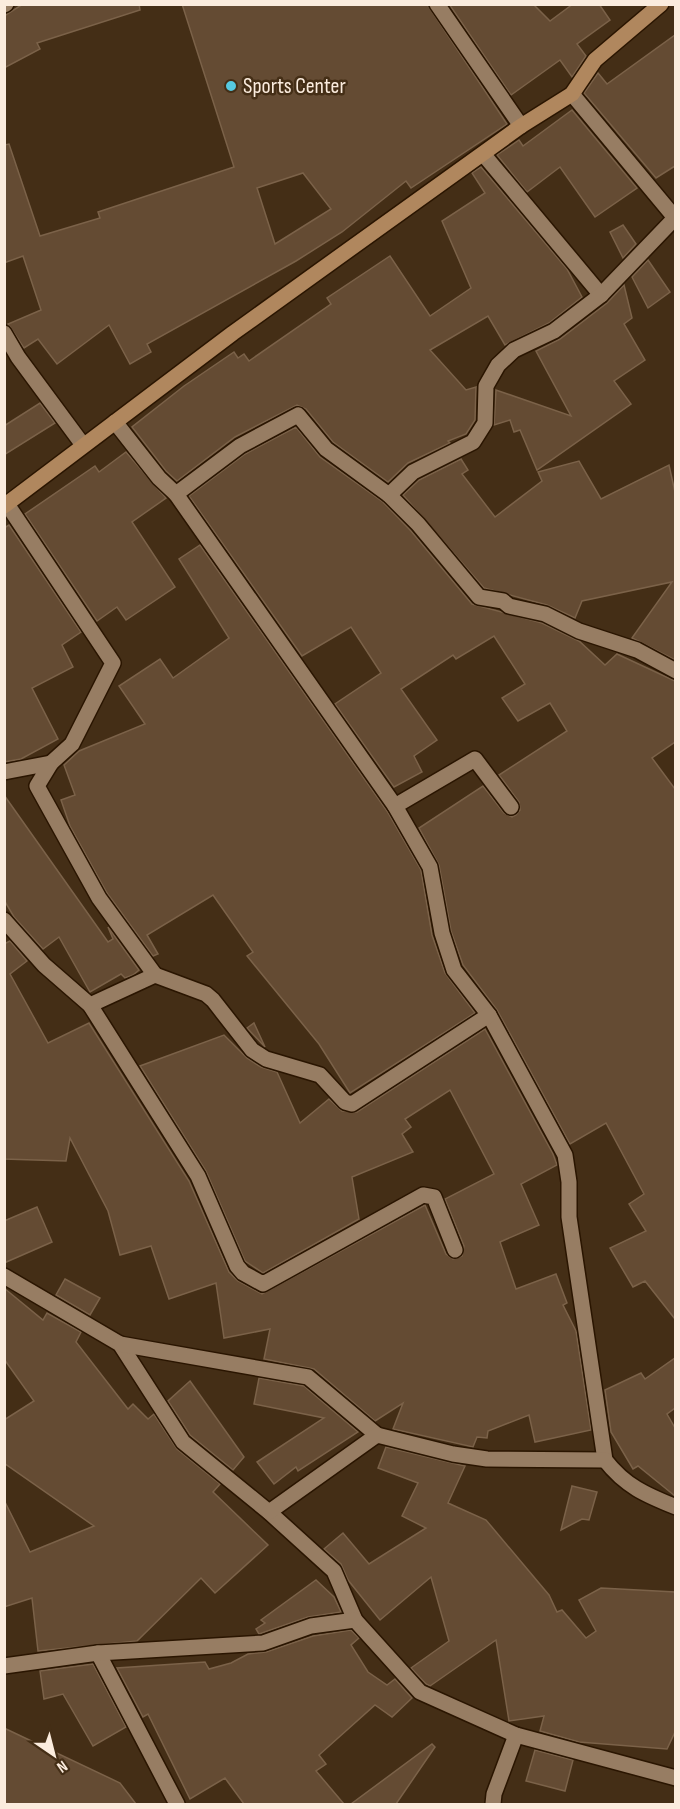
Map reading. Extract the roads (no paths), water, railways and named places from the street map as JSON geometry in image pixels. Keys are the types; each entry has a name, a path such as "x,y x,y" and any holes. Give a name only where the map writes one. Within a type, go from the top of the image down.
{"street":[{"path":"437,4 521,126"},
{"path":"489,1015 352,1104 345,1102 320,1075 266,1059 252,1050 206,994 155,975 99,898 37,786 51,763 72,744 112,663 6,505 233,333 484,155 521,126 572,94 595,60 661,4"},
{"path":"389,495 413,472 473,442 485,423 486,386 506,358 531,340 554,331 601,295 675,218 572,94"},
{"path":"484,155 601,295"},
{"path":"4,333 18,357 83,445"},
{"path":"176,494 240,446 298,415 326,449 389,495 418,524 479,597 502,601 508,606 545,614 579,632 637,650 675,671"},
{"path":"115,422 159,478 176,494 395,806 423,850 430,867 442,933 454,970 489,1015 565,1155 569,1182 569,1217 605,1460 619,1478 639,1492 675,1508"},
{"path":"395,806 475,759 511,807"},
{"path":"4,772 51,763"},
{"path":"4,920 44,965 90,1005 198,1176 237,1266 243,1273 263,1284 423,1195 434,1197 455,1251"},
{"path":"90,1005 155,975"},
{"path":"4,1276 120,1344 308,1377 377,1435 453,1454 487,1459 605,1460"},
{"path":"120,1344 183,1442 269,1512 334,1571 355,1620 420,1692 516,1735 675,1778"},
{"path":"269,1512 377,1435"},
{"path":"4,1666 98,1653 263,1643 311,1626 355,1620"},
{"path":"98,1653 177,1804"},
{"path":"493,1804 494,1794 516,1735"}],"place":[{"name":"Sports Center","path":"231,86"}]}
